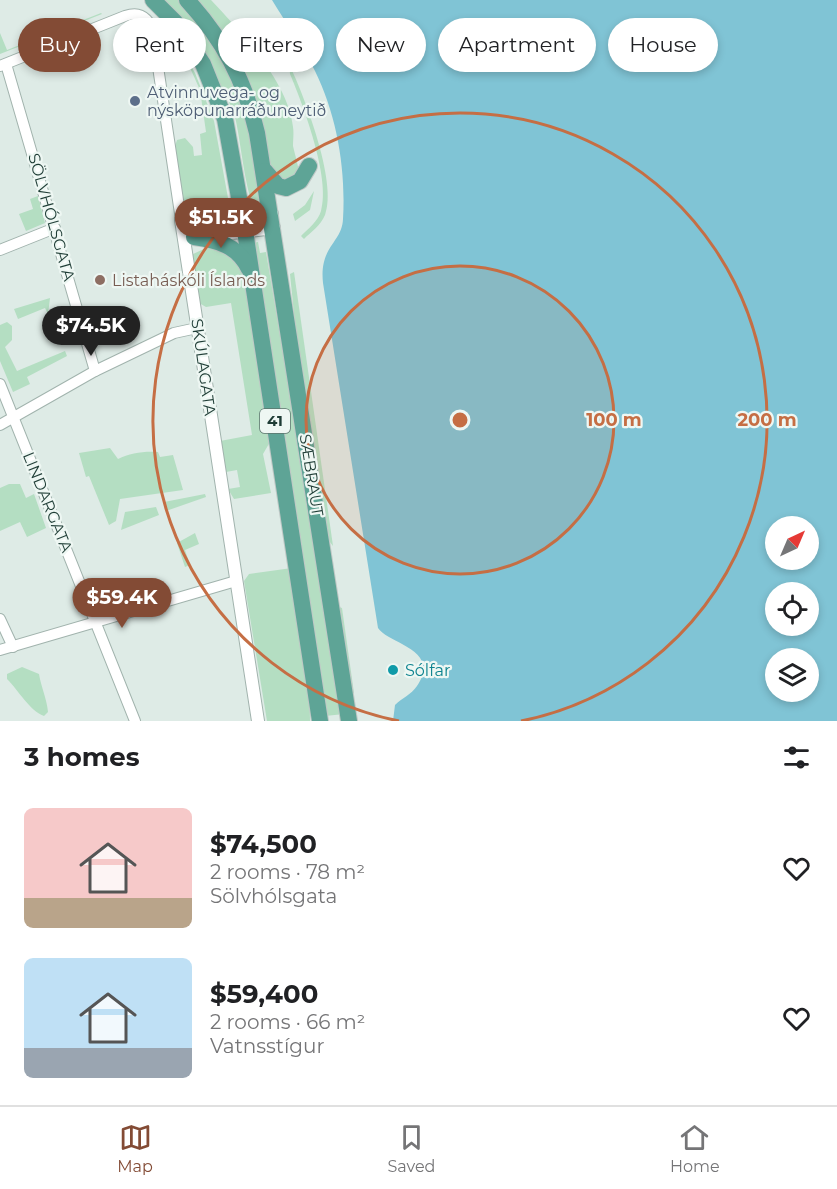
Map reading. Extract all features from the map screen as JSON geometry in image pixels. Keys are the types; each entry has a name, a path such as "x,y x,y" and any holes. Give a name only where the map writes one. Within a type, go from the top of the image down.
{"main road":[{"name":"SÆBRAUT","path":"153,0 189,41 212,83 225,119 244,224 320,721"},
{"name":"SÆBRAUT","path":"187,0 222,44 244,86 251,106 273,221 349,721"},
{"path":"264,171 278,186 286,188 300,181 309,166"},
{"path":"189,238 230,247 242,257 252,276"}],"street":[{"name":"SKÚLAGATA","path":"3,65 132,14 143,16 152,27 181,220 189,238 197,328 258,721"},
{"name":"SÖLVHÓLSGATA","path":"3,65 55,228 95,371"},
{"path":"181,220 244,224"},
{"path":"189,238 244,224 273,221"},
{"path":"0,250 55,228"},
{"path":"0,425 95,371 174,333 197,328"},
{"name":"LINDARGATA","path":"0,384 135,721"},
{"path":"0,650 236,581"},
{"path":"0,619 13,647"}],"green space":[{"path":"160,0 178,0 195,18 174,18"},
{"path":"195,0 211,0 228,18 218,18 218,44 206,18"},
{"path":"206,32 218,54 218,72 228,72 243,100 260,197 255,207 246,180 235,117 206,62"},
{"path":"0,33 7,50 18,46 0,54"},
{"path":"192,72 195,73 214,121 228,198 223,211 195,213 184,205 175,146 177,140 185,138 193,147 194,156 202,155 200,134 206,132 200,90"},
{"path":"232,72 271,72 282,93 293,127 293,146 299,173 284,184 270,167 263,131"},
{"path":"292,72 303,96 318,139 327,182 328,201 325,215 304,239 301,236 320,215 323,197 322,180 314,142 290,74"},
{"path":"314,191 310,210 295,221 293,214 305,205"},
{"path":"38,196 45,223 26,231 19,214 33,209 30,199"},
{"path":"258,242 260,253 266,252 344,714 325,716 253,243"},
{"path":"208,247 224,251 242,266 270,442 263,454 271,493 234,499 228,489 240,487 237,470 226,472 220,441 252,435 231,303 206,307 199,303 191,255"},
{"path":"294,272 333,546 326,537 301,383 290,274"},
{"path":"50,298 48,314 45,308 18,319 14,309"},
{"path":"7,322 12,326 12,340 5,347 17,371 65,351 67,356 27,377 30,384 13,392 0,361 0,325"},
{"path":"110,448 118,459 142,452 158,452 160,457 173,455 183,490 120,499 116,521 109,525 89,476 86,477 79,453"},
{"path":"9,484 20,484 26,498 34,494 46,528 27,537 20,522 0,531 0,488"},
{"path":"205,494 206,497 166,511 164,502"},
{"path":"156,507 159,515 121,530 125,512"},
{"path":"195,533 199,544 185,550 190,565 185,567 177,543"},
{"path":"292,568 309,672 310,721 267,721 244,581 249,574"},
{"path":"339,607 342,608 354,693 351,695"},
{"path":"22,667 39,674 48,712 44,716 29,705 7,679 7,674"}],"water":[{"path":"272,0 837,0 837,721 393,721 395,705 417,686 423,674 423,664 411,649 384,634 378,628 323,283 324,261 342,227 344,200 341,162 334,124 315,72 324,72 324,18 283,18"}],"place":[{"name":"Atvinnuvega- og nýsköpunarráðuneytið","path":"135,101"},
{"name":"Listaháskóli Íslands","path":"100,280"},
{"name":"Sólfar","path":"393,670"}]}
